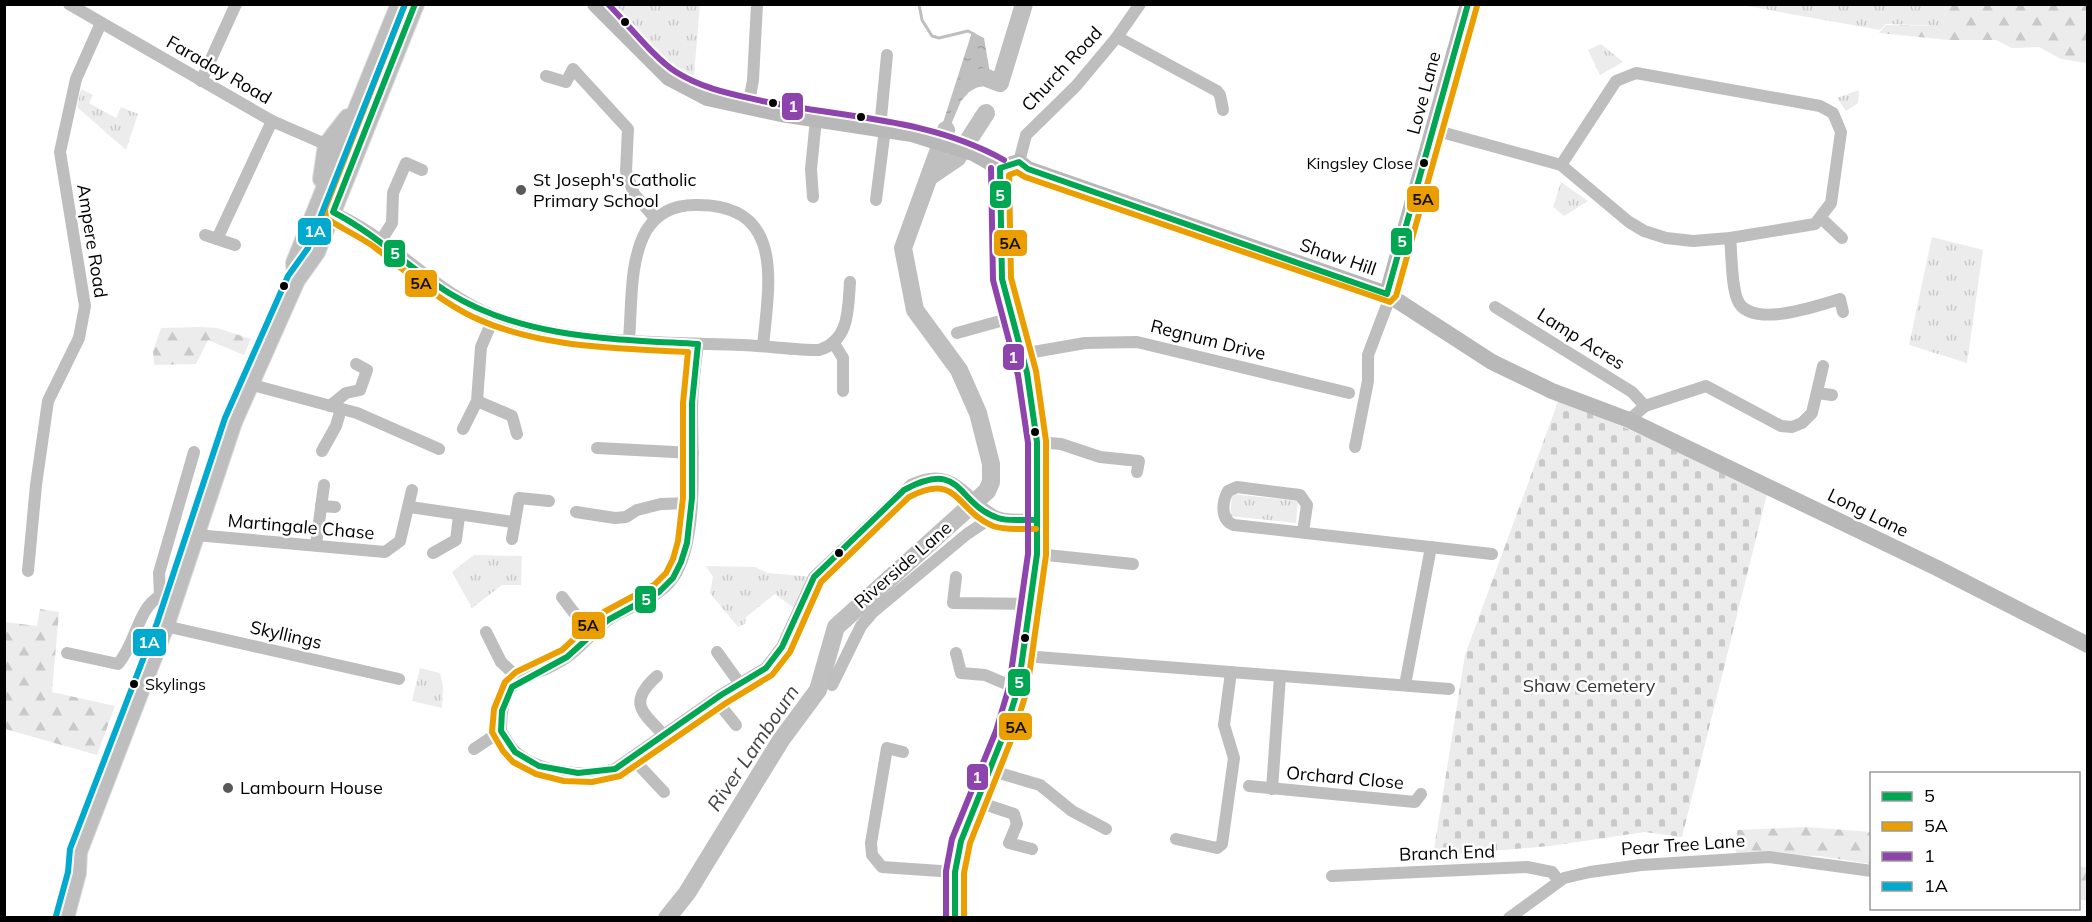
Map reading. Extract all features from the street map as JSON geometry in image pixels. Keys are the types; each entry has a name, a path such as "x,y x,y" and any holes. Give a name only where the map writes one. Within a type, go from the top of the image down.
{"main road":[{"path":"60,918 59,905 64,878 70,862 78,852 165,626 167,597 196,535 233,422 296,280 295,263 325,210 341,151 400,4"},
{"path":"341,151 415,4"},
{"path":"595,4 669,78 707,98 748,108 883,128 973,153 1000,168 1019,162"},
{"name":"Love Lane","path":"1387,294 1468,4"},
{"name":"Shaw Hill","path":"1019,162 1028,169 1387,294 1492,362 1552,391 1629,420"},
{"path":"955,918 955,872 961,841 975,801 1007,727 1018,689 1032,604 1037,554 1036,520 1039,505 1037,442 1022,354 1002,279 1000,168"},
{"name":"Long Lane","path":"1629,420 1937,568 2088,645"},
{"path":"65,918 77,873 78,852"}],"street":[{"name":"Faraday Road","path":"69,4 272,122 341,151"},
{"path":"201,81 236,4"},
{"path":"748,108 753,80 758,4"},
{"name":"Church Road","path":"1019,162 1026,135 1076,86 1117,37 1140,4"},
{"name":"Ampere Road","path":"28,571 48,401 79,338 85,306 60,152 76,79 100,23"},
{"path":"1117,37 1217,91 1223,110"},
{"path":"876,200 887,55"},
{"path":"546,76 566,82 573,69 628,129 626,171 634,194 655,218"},
{"path":"1434,130 1561,165 1644,231 1681,240 1730,238 1804,227 1821,218 1831,203 1841,132 1833,113 1820,106 1636,73 1616,81 1561,165"},
{"path":"813,197 811,169 816,119"},
{"path":"218,239 272,122"},
{"path":"380,242 392,223 393,193 406,164 422,170"},
{"path":"629,339 634,266 645,234 655,218 683,205 709,205 732,209 746,219 759,234 770,272 763,346"},
{"path":"325,210 346,218 449,293 494,317 546,332 698,344 819,350 833,342 848,319 850,282"},
{"path":"1821,218 1842,238"},
{"path":"205,235 235,245"},
{"path":"1730,238 1737,301 1750,313 1765,316 1840,299 1843,312"},
{"path":"1355,447 1368,381 1368,355 1387,305 1387,294"},
{"name":"Lamp Acres","path":"1496,307 1632,392 1645,406"},
{"path":"463,429 477,401 481,348 494,317"},
{"path":"957,333 1011,318"},
{"path":"833,342 841,352 848,376 843,391"},
{"name":"Regnum Drive","path":"1022,354 1085,344 1137,342 1349,393"},
{"path":"698,344 693,388 692,503 682,562 672,580 656,594 610,619 568,657 512,686 504,702 501,731 518,755 538,765 585,774 615,769 715,699 766,668 776,657 808,589 824,566 859,536 904,490 922,480 939,479 957,484 991,514 1036,520"},
{"path":"331,407 346,393 360,390 368,370 356,364"},
{"path":"1629,420 1645,406 1706,386 1786,428 1797,426 1808,419 1815,407 1822,366"},
{"path":"249,384 357,413 439,449"},
{"path":"1817,393 1832,395"},
{"path":"477,401 512,416"},
{"path":"512,416 521,405"},
{"path":"322,451 336,426 331,407"},
{"path":"512,416 517,434"},
{"path":"1037,442 1061,444 1098,463 1139,461 1137,472"},
{"path":"597,448 693,453"},
{"path":"67,653 118,664 132,646 146,606 167,597 159,573 194,452"},
{"path":"316,546 324,485"},
{"path":"1303,532 1307,505 1300,495 1237,487 1228,491 1224,510 1229,523 1303,532 1492,554"},
{"name":"Martingale Chase","path":"196,535 385,552 400,541 410,507 412,490"},
{"path":"512,540 513,522 519,498 549,501"},
{"path":"576,512 626,517 637,510 661,504 692,503"},
{"path":"321,506 335,507"},
{"path":"410,507 459,516 513,522"},
{"name":"Riverside Lane","path":"832,685 861,626 872,613 991,514"},
{"path":"433,553 456,540 459,516"},
{"path":"598,530 600,516"},
{"path":"1405,685 1431,547"},
{"path":"1037,554 1133,564"},
{"path":"956,577 953,603 1032,604"},
{"path":"562,597 591,635"},
{"name":"Skyllings","path":"165,626 399,679"},
{"path":"486,632 501,662 520,680"},
{"path":"717,652 740,684"},
{"path":"956,652 961,673 985,675 1018,689"},
{"path":"1024,656 1449,689"},
{"path":"1176,839 1217,848 1222,844 1234,758 1224,726 1231,672"},
{"path":"657,676 643,689 639,700 640,710 665,736"},
{"name":"Orchard Close","path":"1272,789 1280,676"},
{"path":"715,699 736,725"},
{"path":"474,749 501,731"},
{"path":"903,752 887,748 871,843 872,855 882,867 955,872"},
{"path":"632,758 664,792"},
{"path":"989,770 1040,785 1072,810 1106,830"},
{"name":"Orchard Close","path":"1249,786 1419,802"},
{"path":"975,801 1014,814 1017,824 1009,843 1032,849"},
{"name":"Pear Tree Lane","path":"1509,918 1559,881 1571,875 1641,865 1769,857 1870,871"},
{"name":"Branch End","path":"1332,876 1527,867 1552,872 1559,881"}],"green space":[{"path":"607,5 700,5 694,75 683,73 660,58"},
{"path":"1741,5 1946,5 1943,26 1886,24 1880,30"},
{"path":"1946,5 2087,5 2087,63 2061,59 2039,47 2012,48 1996,40 1949,40 1879,33 1886,25 1943,26"},
{"path":"1601,44 1623,62 1600,75 1588,50"},
{"path":"81,89 93,95 89,103 116,118 121,107 138,114 126,150 77,107"},
{"path":"1859,90 1858,103 1846,111 1837,98"},
{"path":"1561,182 1588,201 1564,216 1553,207"},
{"path":"1932,237 1983,250 1967,363 1909,345"},
{"path":"161,328 217,328 251,339 244,355 208,340 196,364 154,365 153,351"},
{"name":"Shaw Cemetery","path":"1559,399 1768,490 1682,837 1645,832 1550,846 1433,856 1465,655"},
{"path":"1232,494 1298,501 1296,523 1230,516"},
{"path":"474,555 522,556 521,585 502,585 472,608 452,572"},
{"path":"706,566 755,567 768,573 814,577 798,611 775,594 746,617 745,624 738,627 710,593 713,577"},
{"path":"40,609 59,612 52,692 115,706 97,755 5,729 5,622 37,626"},
{"path":"420,668 440,673 443,686 442,708 412,701"},
{"path":"1806,827 1870,832 1870,864 1819,856 1736,854 1737,830"},
{"path":"2080,866 2087,868 2087,901 2080,899"}],"water":[{"path":"972,32 984,38 991,79 969,92 961,101 947,134 940,132"}],"waterway":[{"path":"919,4 922,20 932,36 939,38 968,31 974,34"},
{"name":"River Lambourn","path":"969,80 984,77 1000,83 1024,4"},
{"name":"River Lambourn","path":"929,177 957,158 986,113"},
{"name":"River Lambourn","path":"667,918 687,893 781,740 818,690 836,627 987,491 991,482 991,464 978,413 959,370 915,310 903,248 946,130"}],"transit line":[{"name":"5A","path":"405,4 325,209 326,218 373,246 446,302 473,317 498,327 524,335 578,345 688,352 683,403 683,498 678,541 673,559 666,573 654,585 602,613 562,650 516,672 505,682 494,709 492,732 503,751 513,762 536,774 564,781 592,782 620,776 726,703 772,675 790,652 821,582 909,497 925,490 938,488 956,496 971,511 993,526 1009,529 1036,529"},
{"name":"1A","path":"56,916 68,872 70,849 157,623 225,418 288,276 308,248 405,4"},
{"name":"5","path":"415,4 333,212 364,230 449,293 508,320 570,334 698,344 692,403 692,498 687,543 681,562 673,578 659,592 608,620 567,657 512,687 502,711 501,731 515,752 539,766 578,773 615,769 721,695 766,668 782,647 814,577 904,490 923,481 938,479 948,481 957,486 973,503 998,518 1036,520"},
{"name":"1","path":"608,4 659,59 676,72 697,83 762,101 916,127 946,135 1004,160"},
{"name":"5","path":"955,918 955,872 961,841 1004,734 1018,689 1037,554 1037,442 1027,373 1002,279 1000,168 1019,162 1028,169 1387,294 1468,4"},
{"name":"5A","path":"964,918 964,873 970,843 1012,738 1027,690 1046,555 1046,441 1036,371 1011,278 1009,175 1017,172 1025,177 1390,302 1396,296 1477,6"},
{"name":"1","path":"946,918 946,871 952,839 996,731 1009,687 1028,554 1028,443 1018,375 993,280 991,168"}],"place":[{"name":"Kingsley Close","path":"1424,163"},
{"name":"St Joseph's Catholic Primary School","path":"521,190"},
{"name":"Skylings","path":"134,684"},
{"name":"Lambourn House","path":"228,788"}]}
